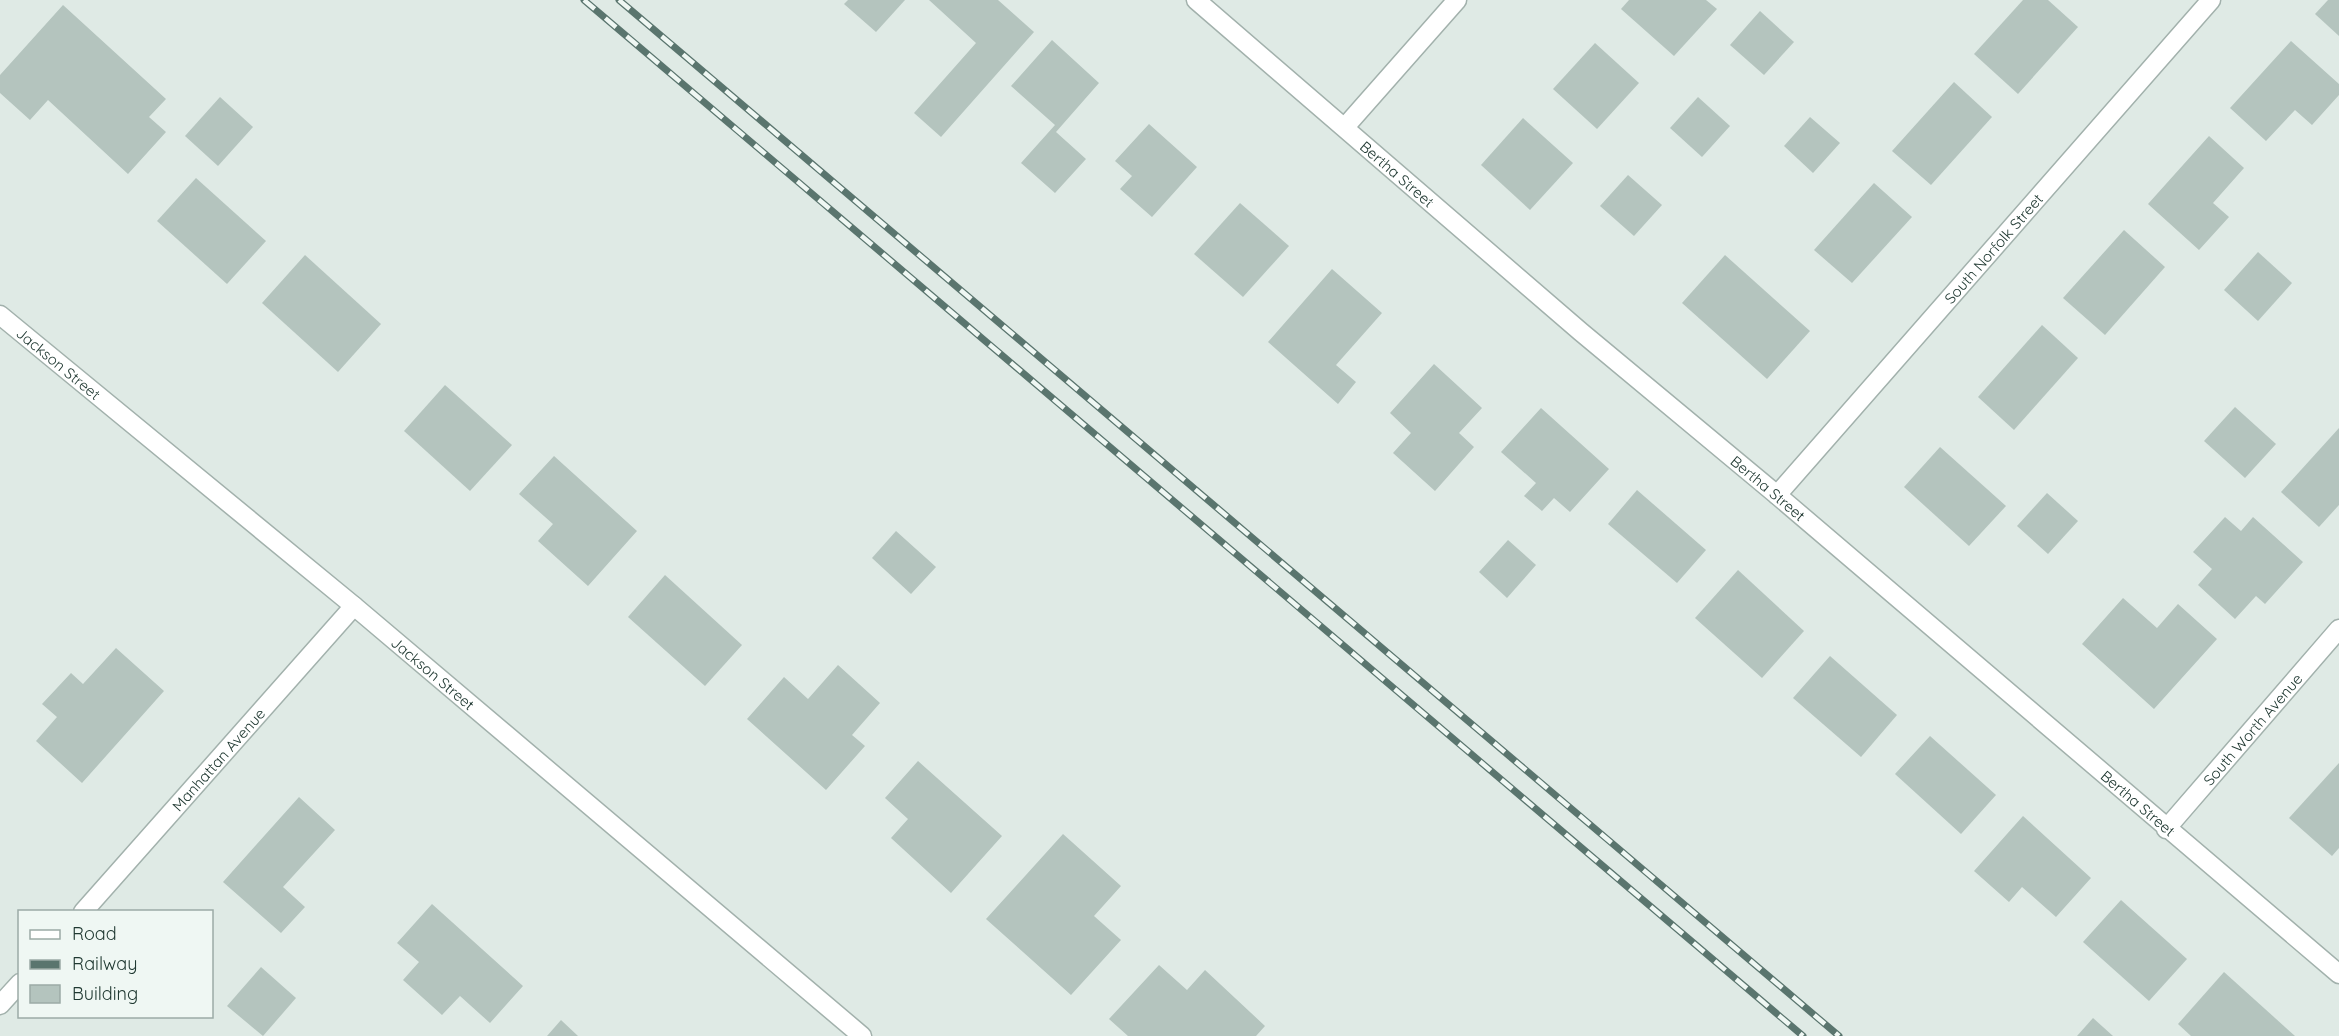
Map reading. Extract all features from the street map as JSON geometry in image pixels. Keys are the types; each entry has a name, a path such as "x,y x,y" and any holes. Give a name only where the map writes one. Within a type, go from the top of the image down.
{"street":[{"name":"Bertha Street","path":"1196,0 1581,332 1777,495 2166,829 2339,974"},
{"path":"1345,127 1457,0"},
{"name":"South Norfolk Street","path":"1777,495 2211,0"},
{"name":"Jackson Street","path":"0,315 354,606 862,1036"},
{"name":"Manhattan Avenue","path":"85,910 354,606"},
{"name":"South Worth Avenue","path":"2166,829 2339,629"},
{"path":"0,1005 18,985"}],"building":[{"path":"848,0 905,0 876,32 844,4"},
{"path":"929,0 998,0 1034,32 941,137 914,113 976,43"},
{"path":"1629,0 1706,0 1717,9 1674,56 1621,9"},
{"path":"2023,0 2048,0 2078,27 2018,94 1974,54"},
{"path":"2328,0 2339,0 2339,36 2315,14"},
{"path":"63,5 166,99 149,117 166,132 128,174 48,100 30,120 0,93 0,75"},
{"path":"1760,11 1794,42 1764,75 1730,45"},
{"path":"1052,40 1099,83 1056,132 1086,159 1055,193 1021,163 1055,125 1011,86"},
{"path":"2291,41 2339,84 2339,95 2312,125 2295,110 2266,141 2230,108"},
{"path":"1595,43 1639,83 1597,129 1553,89"},
{"path":"1954,82 1992,117 1931,185 1892,151"},
{"path":"220,97 253,127 218,166 185,136"},
{"path":"1698,97 1730,126 1702,157 1670,128"},
{"path":"1810,117 1840,143 1813,173 1784,146"},
{"path":"1523,118 1573,163 1530,210 1481,165"},
{"path":"1149,124 1197,167 1152,217 1120,189 1132,176 1115,161"},
{"path":"2209,136 2244,168 2213,203 2229,217 2199,250 2148,204"},
{"path":"1628,175 1662,205 1634,236 1600,206"},
{"path":"196,178 266,241 227,284 157,221"},
{"path":"1874,183 1912,217 1852,283 1814,250"},
{"path":"1240,203 1289,246 1243,297 1194,254"},
{"path":"2124,230 2165,267 2105,335 2063,298"},
{"path":"2258,252 2292,283 2258,321 2224,290"},
{"path":"305,255 381,324 338,372 262,303"},
{"path":"1725,255 1810,331 1767,379 1682,303"},
{"path":"1332,269 1382,313 1336,365 1356,382 1338,404 1268,342"},
{"path":"2042,325 2078,358 2014,430 1978,397"},
{"path":"1434,364 1482,408 1459,433 1474,447 1435,491 1393,453 1411,433 1390,413"},
{"path":"445,385 512,445 470,491 404,431"},
{"path":"2235,407 2276,444 2245,478 2204,441"},
{"path":"1541,408 1609,469 1570,512 1554,498 1542,511 1524,496 1536,483 1501,452"},
{"path":"2339,428 2339,505 2319,527 2281,492"},
{"path":"1940,447 2006,506 1969,546 1904,487"},
{"path":"554,456 637,531 588,586 538,541 553,524 519,494"},
{"path":"1637,490 1706,550 1677,583 1608,524"},
{"path":"2047,493 2078,521 2048,554 2017,526"},
{"path":"2225,517 2241,531 2253,517 2303,562 2265,604 2256,596 2235,619 2198,585 2212,569 2193,552"},
{"path":"896,531 936,567 911,594 872,558"},
{"path":"1508,540 1536,565 1507,598 1479,572"},
{"path":"1738,570 1804,631 1762,678 1695,618"},
{"path":"665,575 742,645 705,686 628,617"},
{"path":"2123,598 2157,628 2178,604 2217,639 2154,709 2082,644"},
{"path":"116,648 164,691 82,783 36,741 57,717 42,704 71,673 83,684"},
{"path":"1830,656 1897,715 1861,757 1793,698"},
{"path":"838,665 880,703 852,735 865,746 826,790 747,719 784,677 808,699"},
{"path":"1930,736 1996,795 1961,834 1895,774"},
{"path":"918,761 1002,836 951,893 891,838 908,819 885,798"},
{"path":"2339,763 2339,848 2332,856 2289,818"},
{"path":"299,797 335,830 283,887 305,907 281,933 223,882"},
{"path":"2023,816 2091,878 2056,917 2022,887 2009,902 1974,871"},
{"path":"1063,834 1121,886 1094,916 1121,940 1071,995 986,919"},
{"path":"2121,900 2187,959 2149,1001 2083,942"},
{"path":"432,904 523,986 490,1023 460,996 442,1015 403,980 419,962 397,943"},
{"path":"1159,965 1187,990 1205,970 1265,1026 1256,1036 1128,1036 1109,1019"},
{"path":"261,967 296,998 263,1036 227,1006"},
{"path":"2224,972 2295,1036 2191,1036 2178,1024"},
{"path":"2093,1018 2113,1036 2077,1036"},
{"path":"561,1020 578,1036 547,1036"}],"railway":[{"path":"584,0 1803,1036"},
{"path":"619,0 1839,1036"}]}
